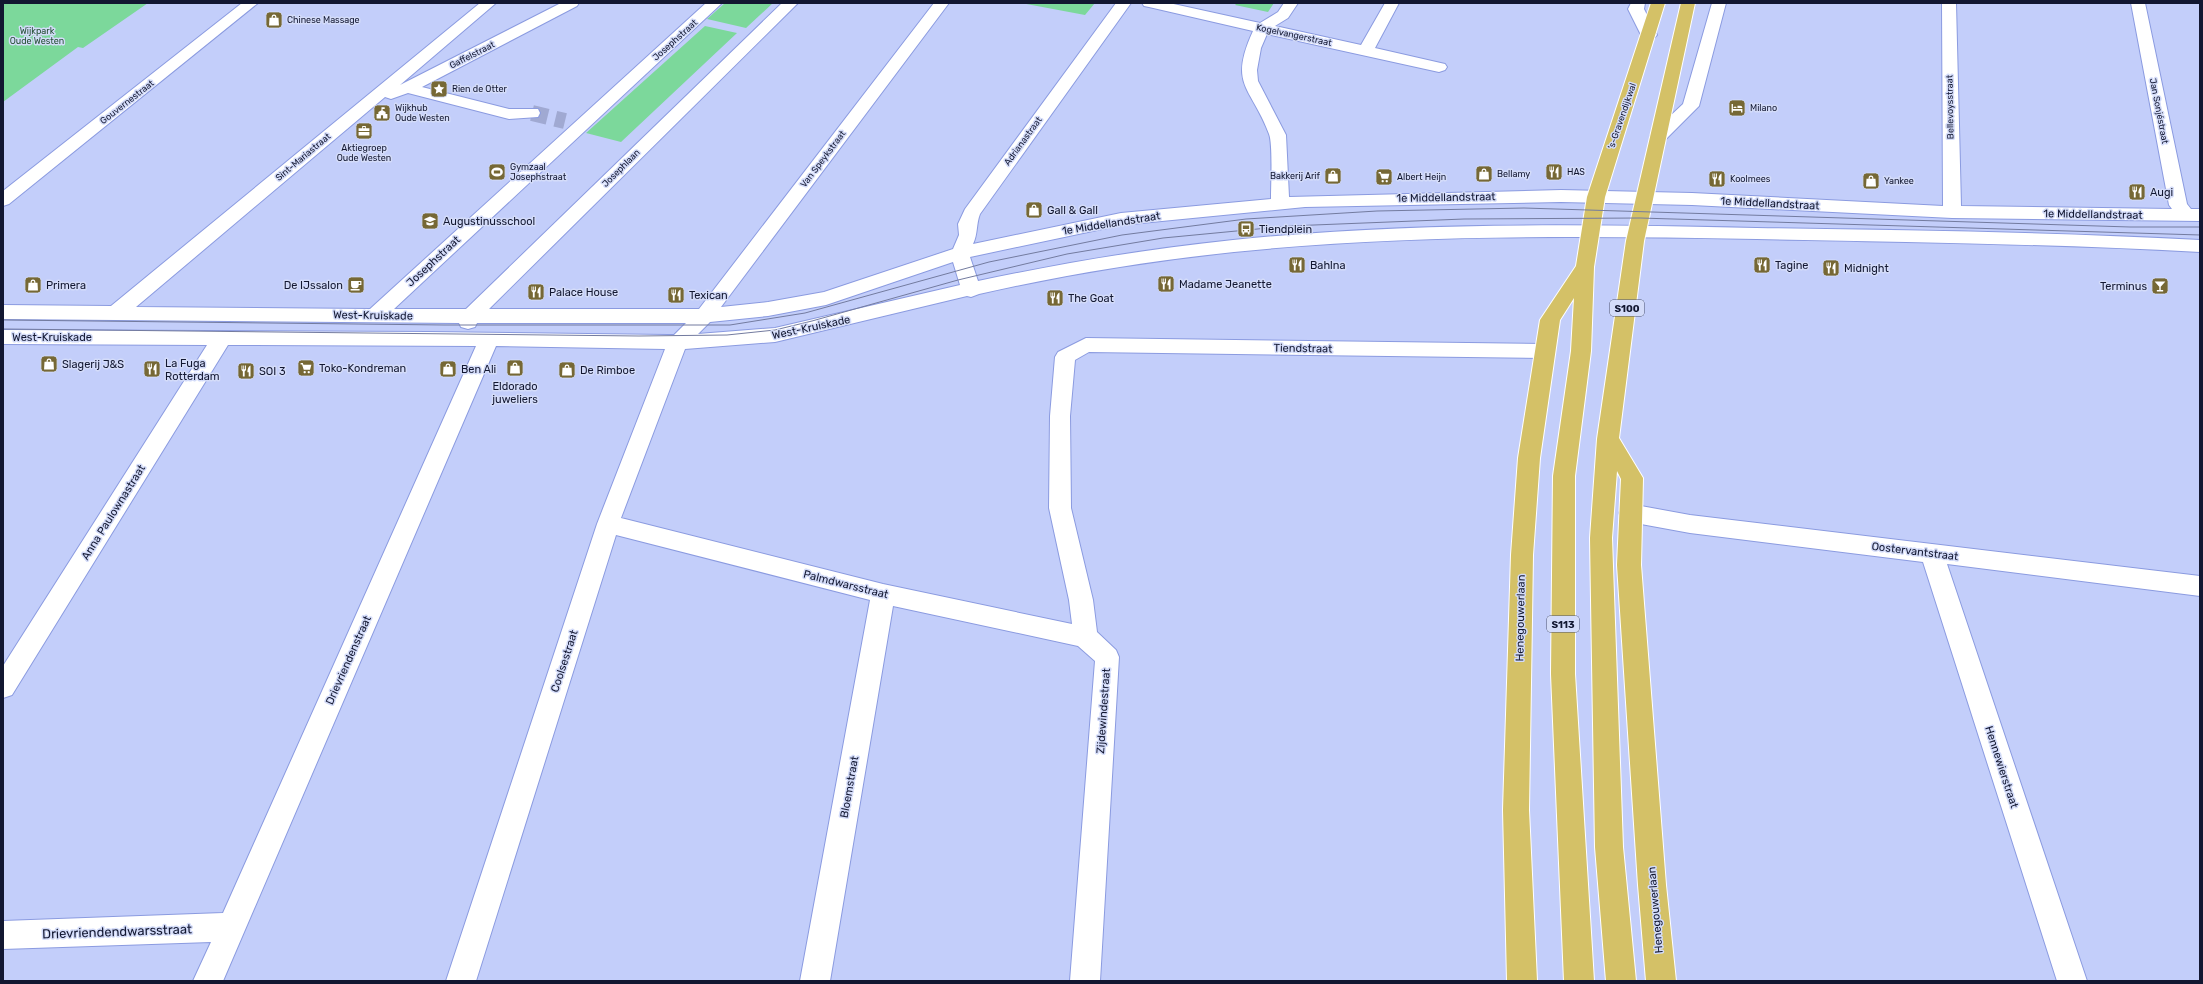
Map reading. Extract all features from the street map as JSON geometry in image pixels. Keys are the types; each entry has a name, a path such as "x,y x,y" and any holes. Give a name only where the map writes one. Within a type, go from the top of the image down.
{"main road":[{"name":"'s-Gravendijkwal","path":"1596,197 1658,3"},
{"name":"S100","path":"1608,439 1637,232 1688,3"},
{"name":"Henegouwerlaan","path":"1579,981 1563,674 1564,476 1581,352 1585,267 1596,197"},
{"name":"Henegouwerlaan","path":"1522,981 1516,810 1522,556 1530,442 1550,320 1585,267"},
{"name":"Henegouwerlaan","path":"1608,439 1632,478 1629,565 1636,678 1661,981"},
{"path":"1608,439 1601,538 1609,847 1621,981"}],"street":[{"name":"Gouvernestraat","path":"3,200 251,3"},
{"name":"Sint-Mariastraat","path":"117,312 489,3"},
{"name":"Gaffelstraat","path":"369,103 407,88 572,3"},
{"name":"Josephstraat","path":"375,316 573,123 715,3"},
{"name":"Josephlaan","path":"459,339 471,316 791,3"},
{"name":"Van Speykstraat","path":"704,316 942,3"},
{"name":"Adrianastraat","path":"960,254 968,234 967,224 971,213 1124,3"},
{"name":"Kogelvangerstraat","path":"1149,3 1439,67"},
{"path":"1280,202 1278,135 1250,81 1249,70 1253,48 1262,28 1283,15 1291,3"},
{"path":"1366,51 1392,3"},
{"path":"1638,3 1636,9 1649,35"},
{"path":"1658,137 1691,106 1719,3"},
{"name":"Bellevoysstraat","path":"1949,3 1952,212"},
{"name":"Jan Sonjéstraat","path":"2138,3 2178,205 2194,215"},
{"path":"407,88 509,114 532,113"},
{"name":"1e Middellandstraat","path":"704,316 768,309 826,298 960,254 1121,219 1280,202 1426,197 1596,197 1952,212 2194,215"},
{"path":"960,254 971,291 1056,272 1162,254 1288,241 1403,234 1637,232 1889,235 2200,246"},
{"name":"West-Kruiskade","path":"3,337 489,339 678,344 740,340 776,335 971,291"},
{"name":"West-Kruiskade","path":"3,312 117,312 375,316 704,316"},
{"path":"678,344 704,316"},
{"name":"Anna Paulownastraat","path":"3,686 222,338"},
{"name":"Drievriendenstraat","path":"208,981 230,927 489,339"},
{"name":"Coolsestraat","path":"461,981 608,524 678,344"},
{"name":"Tiendstraat","path":"1085,637 1081,600 1060,508 1060,416 1065,357 1086,345 1545,352"},
{"name":"Oostervantstraat","path":"1630,513 1690,524 1931,552 2200,586"},
{"name":"Palmdwarsstraat","path":"608,524 884,594 1085,637"},
{"name":"Hennewierstraat","path":"1931,552 2072,981"},
{"name":"Bloemstraat","path":"815,981 884,594"},
{"name":"Zijdewindestraat","path":"1085,637 1107,657 1085,981"},
{"name":"Drievriendendwarsstraat","path":"3,935 230,927"}],"green space":[{"name":"Wijkpark Oude Westen","path":"3,3 148,3 83,48 78,47 3,102"},
{"path":"725,3 773,3 746,28 707,19"},
{"path":"1021,3 1095,3 1085,15"},
{"path":"1237,3 1274,3 1268,12 1235,5"},
{"path":"705,26 737,33 621,142 586,133"}],"tunnel":[{"path":"532,113 565,121"}],"tram line":[{"path":"3,320 444,325 730,325 805,313 989,262 1122,235 1246,219 1377,211 1524,208 2130,227 2200,227"},
{"path":"3,329 639,336 727,335 775,330 958,280 1067,254 1163,238 1289,226 1464,219 1640,218 2200,235"}],"place":[{"name":"Chinese Massage","path":"274,20"},
{"name":"Rien de Otter","path":"439,89"},
{"name":"Milano","path":"1737,108"},
{"name":"Wijkhub Oude Westen","path":"382,113"},
{"name":"Aktiegroep Oude Westen","path":"364,131"},
{"name":"Gymzaal Josephstraat","path":"497,172"},
{"name":"HAS","path":"1554,172"},
{"name":"Bellamy","path":"1484,174"},
{"name":"Bakkerij Arif","path":"1333,176"},
{"name":"Albert Heijn","path":"1384,177"},
{"name":"Koolmees","path":"1717,179"},
{"name":"Yankee","path":"1871,181"},
{"name":"Augi","path":"2137,192"},
{"name":"Gall & Gall","path":"1034,210"},
{"name":"Augustinusschool","path":"430,221"},
{"name":"Tiendplein","path":"1246,229"},
{"name":"Bahlna","path":"1297,265"},
{"name":"Tagine","path":"1762,265"},
{"name":"Midnight","path":"1831,268"},
{"name":"Madame Jeanette","path":"1166,284"},
{"name":"Primera","path":"33,285"},
{"name":"De IJssalon","path":"356,285"},
{"name":"Terminus","path":"2160,286"},
{"name":"Palace House","path":"536,292"},
{"name":"Texican","path":"676,295"},
{"name":"The Goat","path":"1055,298"},
{"name":"Slagerij J&S","path":"49,364"},
{"name":"Toko-Kondreman","path":"306,368"},
{"name":"Eldorado juweliers","path":"515,368"},
{"name":"La Fuga Rotterdam","path":"152,369"},
{"name":"Ben Ali","path":"448,369"},
{"name":"De Rimboe","path":"567,370"},
{"name":"SOI 3","path":"246,371"}]}
